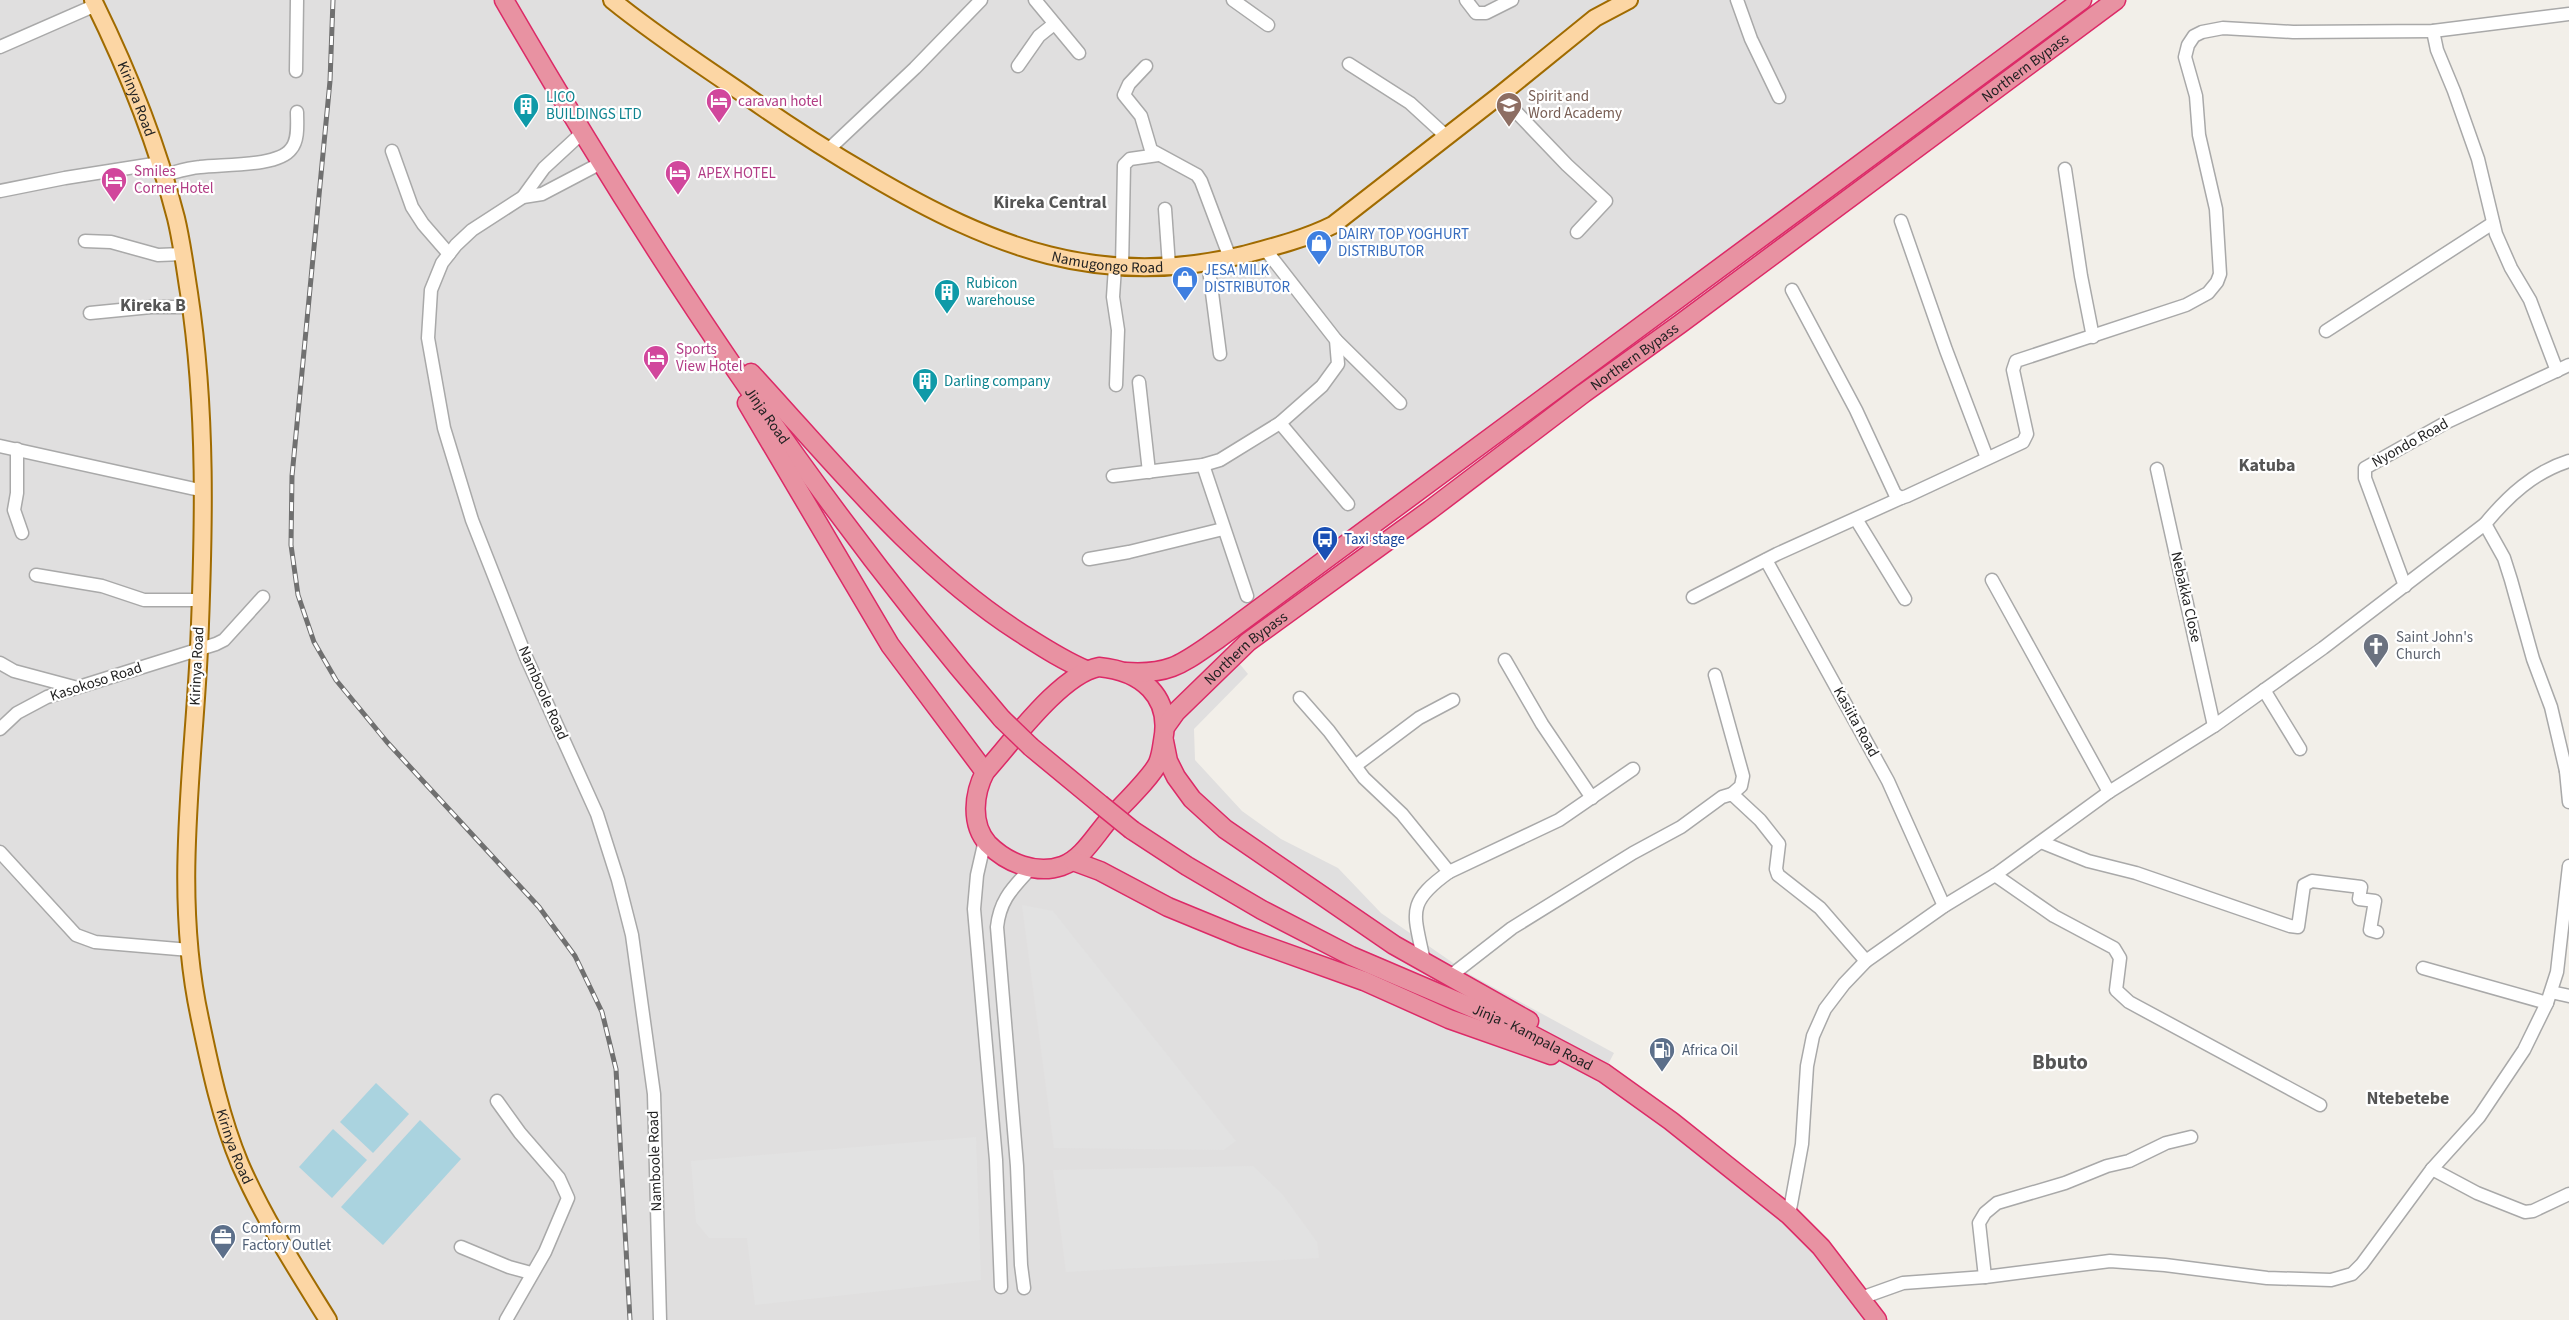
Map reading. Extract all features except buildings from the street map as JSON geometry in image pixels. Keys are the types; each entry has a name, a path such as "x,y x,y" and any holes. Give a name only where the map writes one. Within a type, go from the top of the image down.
{"highway":[{"name":"Jinja Road","path":"504,0 601,163 702,320 862,548 923,627 1002,719 1031,747 1100,804"},
{"name":"Northern Bypass","path":"1126,672 1166,671 1182,664 1218,639 2082,0"},
{"name":"Northern Bypass","path":"1165,733 1176,712 1248,642 1430,510 2116,0"},
{"path":"702,320 917,551 976,602 1063,660 1086,670"},
{"path":"702,320 739,389 890,645 985,772"},
{"path":"1165,733 1157,765 1073,861 1048,869 1031,868 1000,857 985,840 975,814 979,785 985,772 1063,686 1086,670 1099,667 1126,672 1145,682 1154,692 1162,710 1165,733 1168,760 1176,777 1192,799 1225,829 1394,945 1556,1036 1604,1073"},
{"name":"Jinja - Kampala Road","path":"1100,804 1132,830 1243,899 1351,956 1515,1026 1604,1073 1663,1115 1789,1215 1821,1247 1877,1320"},
{"path":"1073,861 1100,871 1168,907 1241,937 1364,981 1449,1019 1604,1073"}],"main road":[{"name":"Namugongo Road","path":"612,0 663,40 828,150 910,199 991,238 1039,254 1119,267 1169,266 1230,258 1265,249 1333,225 1595,18 1629,0"},
{"name":"Kirinya Road","path":"95,3 162,169 183,254 201,400 204,491 199,650 185,833 190,950 199,1017 226,1126 237,1155 283,1247 328,1320"}],"street":[{"path":"296,70 297,0"},
{"path":"828,150 915,68 981,0"},
{"path":"1035,0 1079,53"},
{"path":"1233,0 1268,25"},
{"path":"1466,0 1476,13 1482,14 1512,0"},
{"path":"1737,0 1751,39 1779,97"},
{"path":"0,47 95,3"},
{"path":"1693,597 1784,551 2023,442 2027,434 2013,370 2016,361 2186,305 2208,293 2220,274 2216,209 2199,135 2196,96 2185,57 2188,45 2194,36 2223,28 2293,32 2433,31 2569,14"},
{"path":"1018,66 1039,36 1054,24"},
{"path":"2433,31 2437,50 2478,159 2493,223 2511,268 2530,300 2557,372"},
{"path":"1348,64 1410,103 1446,136"},
{"path":"1146,66 1129,84 1124,95 1141,116 1147,143 1151,150 1197,175 1230,258"},
{"path":"1500,95 1567,165 1606,201 1577,232"},
{"path":"0,191 162,169 260,162 282,156 292,148 297,112"},
{"path":"523,197 540,172 583,132"},
{"path":"392,152 412,207 448,254"},
{"path":"1116,385 1118,330 1113,297 1119,267 1125,162 1158,155"},
{"name":"Namboole Road","path":"601,163 542,194 523,197 472,230 448,254 437,273 431,290 428,314 432,368 444,428 472,520 494,578 597,814 616,872 632,935 654,1094 660,1320"},
{"path":"2065,169 2080,276 2093,337"},
{"path":"1165,209 1169,266"},
{"path":"1901,221 1987,458"},
{"path":"2326,331 2493,223"},
{"path":"85,241 111,242 158,255 183,254"},
{"path":"1265,249 1336,340 1400,403"},
{"path":"1208,262 1220,354"},
{"path":"1792,290 1856,410 1889,483 1895,494 1901,498"},
{"path":"90,313 150,307 191,307"},
{"path":"1113,476 1203,465 1220,460 1280,423 1322,386 1338,364 1336,340"},
{"name":"Nyondo Road","path":"2405,586 2365,478 2365,468 2447,422 2569,365"},
{"path":"1139,382 1149,472"},
{"path":"1280,423 1348,504"},
{"path":"0,446 204,491"},
{"path":"17,449 17,493 14,510 22,533"},
{"path":"1789,1215 1802,1144 1807,1066 1813,1036 1825,1009 1866,961 1944,906 2042,842 2109,792 2214,726 2405,586 2485,524 2518,490 2544,471 2569,461"},
{"path":"1203,465 1222,529 1247,596"},
{"name":"Nebakka Close","path":"2157,469 2214,726"},
{"path":"1856,519 1905,599"},
{"path":"2485,524 2504,558 2533,659 2551,707 2567,772 2569,802"},
{"path":"1089,559 1140,550 1222,529"},
{"name":"Kasiita Road","path":"1766,560 1888,781 1944,906"},
{"path":"36,575 102,586 144,600 200,600"},
{"path":"1992,580 2109,792"},
{"name":"Kasokoso Road","path":"0,729 28,706 74,687 199,650 224,640 263,597"},
{"path":"1505,660 1542,724 1592,798"},
{"path":"0,663 14,671 74,687"},
{"path":"1449,977 1512,928 1633,853 1681,827 1741,786 1743,776 1714,675"},
{"path":"2264,690 2300,749"},
{"path":"1300,698 1368,782 1402,814 1449,872"},
{"path":"1355,766 1410,724 1453,700"},
{"path":"1424,962 1415,907 1419,898 1449,872 1560,820 1633,769"},
{"path":"1732,794 1760,820 1779,844 1776,869 1778,875 1820,908 1866,961"},
{"path":"985,840 977,875 974,909 996,1160 1001,1287"},
{"path":"2042,842 2088,861 2136,873 2290,927 2298,927 2304,885 2312,880 2361,887 2359,899 2374,901 2370,930 2377,932"},
{"path":"0,852 76,935 83,939 190,950"},
{"path":"1861,1298 1904,1283 1985,1277 2110,1262 2165,1264 2267,1278 2331,1280 2352,1274 2362,1264 2432,1169 2479,1117 2524,1050 2549,998 2557,972 2569,866"},
{"path":"1024,1288 1017,1166 997,927 999,910 1004,900 1031,868"},
{"path":"1995,874 2054,916 2114,948 2120,958 2116,990 2129,1002 2320,1105"},
{"path":"2423,968 2549,998 2569,996"},
{"path":"497,1101 526,1140 559,1178 568,1198 545,1252 506,1320"},
{"path":"1985,1277 1979,1223 1985,1213 1997,1203 2128,1161 2166,1143 2191,1137"},
{"path":"2432,1169 2477,1193 2525,1212 2533,1211 2569,1194"},
{"path":"461,1247 509,1267 531,1273"}],"shaded area":[{"path":"0,0 2082,0 1219,639 1248,674 1194,729 1195,760 1242,811 1281,839 1338,868 1381,913 1469,974 1614,1053 1604,1072 1768,1198 1877,1320 0,1320"},
{"path":"1022,905 1053,911 1236,1141 1224,1150 1054,1148"},
{"path":"976,1137 981,1280 755,1305 747,1238 709,1238 696,1222 691,1161"},
{"path":"1253,1166 1282,1194 1317,1242 1319,1258 1066,1272 1053,1170"}],"water":[{"path":"376,1083 409,1114 373,1153 340,1122"},
{"path":"420,1120 461,1159 383,1245 341,1207"},
{"path":"333,1129 367,1160 332,1198 299,1167"}],"railway":[{"path":"333,0 330,81 292,476 291,545 298,595 314,642 336,680 387,742 539,907 575,956 602,1012 616,1069 630,1320"}],"place":[{"name":"caravan hotel","path":"719,124"},
{"name":"Spirit and Word Academy","path":"1509,128"},
{"name":"LICO BUILDINGS LTD","path":"526,129"},
{"name":"APEX HOTEL","path":"678,196"},
{"name":"Smiles Corner Hotel","path":"114,203"},
{"name":"DAIRY TOP YOGHURT DISTRIBUTOR","path":"1319,266"},
{"name":"JESA MILK DISTRIBUTOR","path":"1185,302"},
{"name":"Rubicon warehouse","path":"947,315"},
{"name":"Sports View Hotel","path":"656,381"},
{"name":"Darling company","path":"925,404"},
{"name":"Taxi stage","path":"1325,562"},
{"name":"Saint John's Church","path":"2376,669"},
{"name":"Africa Oil","path":"1662,1073"},
{"name":"Comform Factory Outlet","path":"223,1260"}],"district":[{"name":"Kireka Central","path":"1050,202"},
{"name":"Kireka B","path":"153,305"},
{"name":"Katuba","path":"2267,465"},
{"name":"Bbuto","path":"2060,1062"},
{"name":"Ntebetebe","path":"2408,1098"}]}
